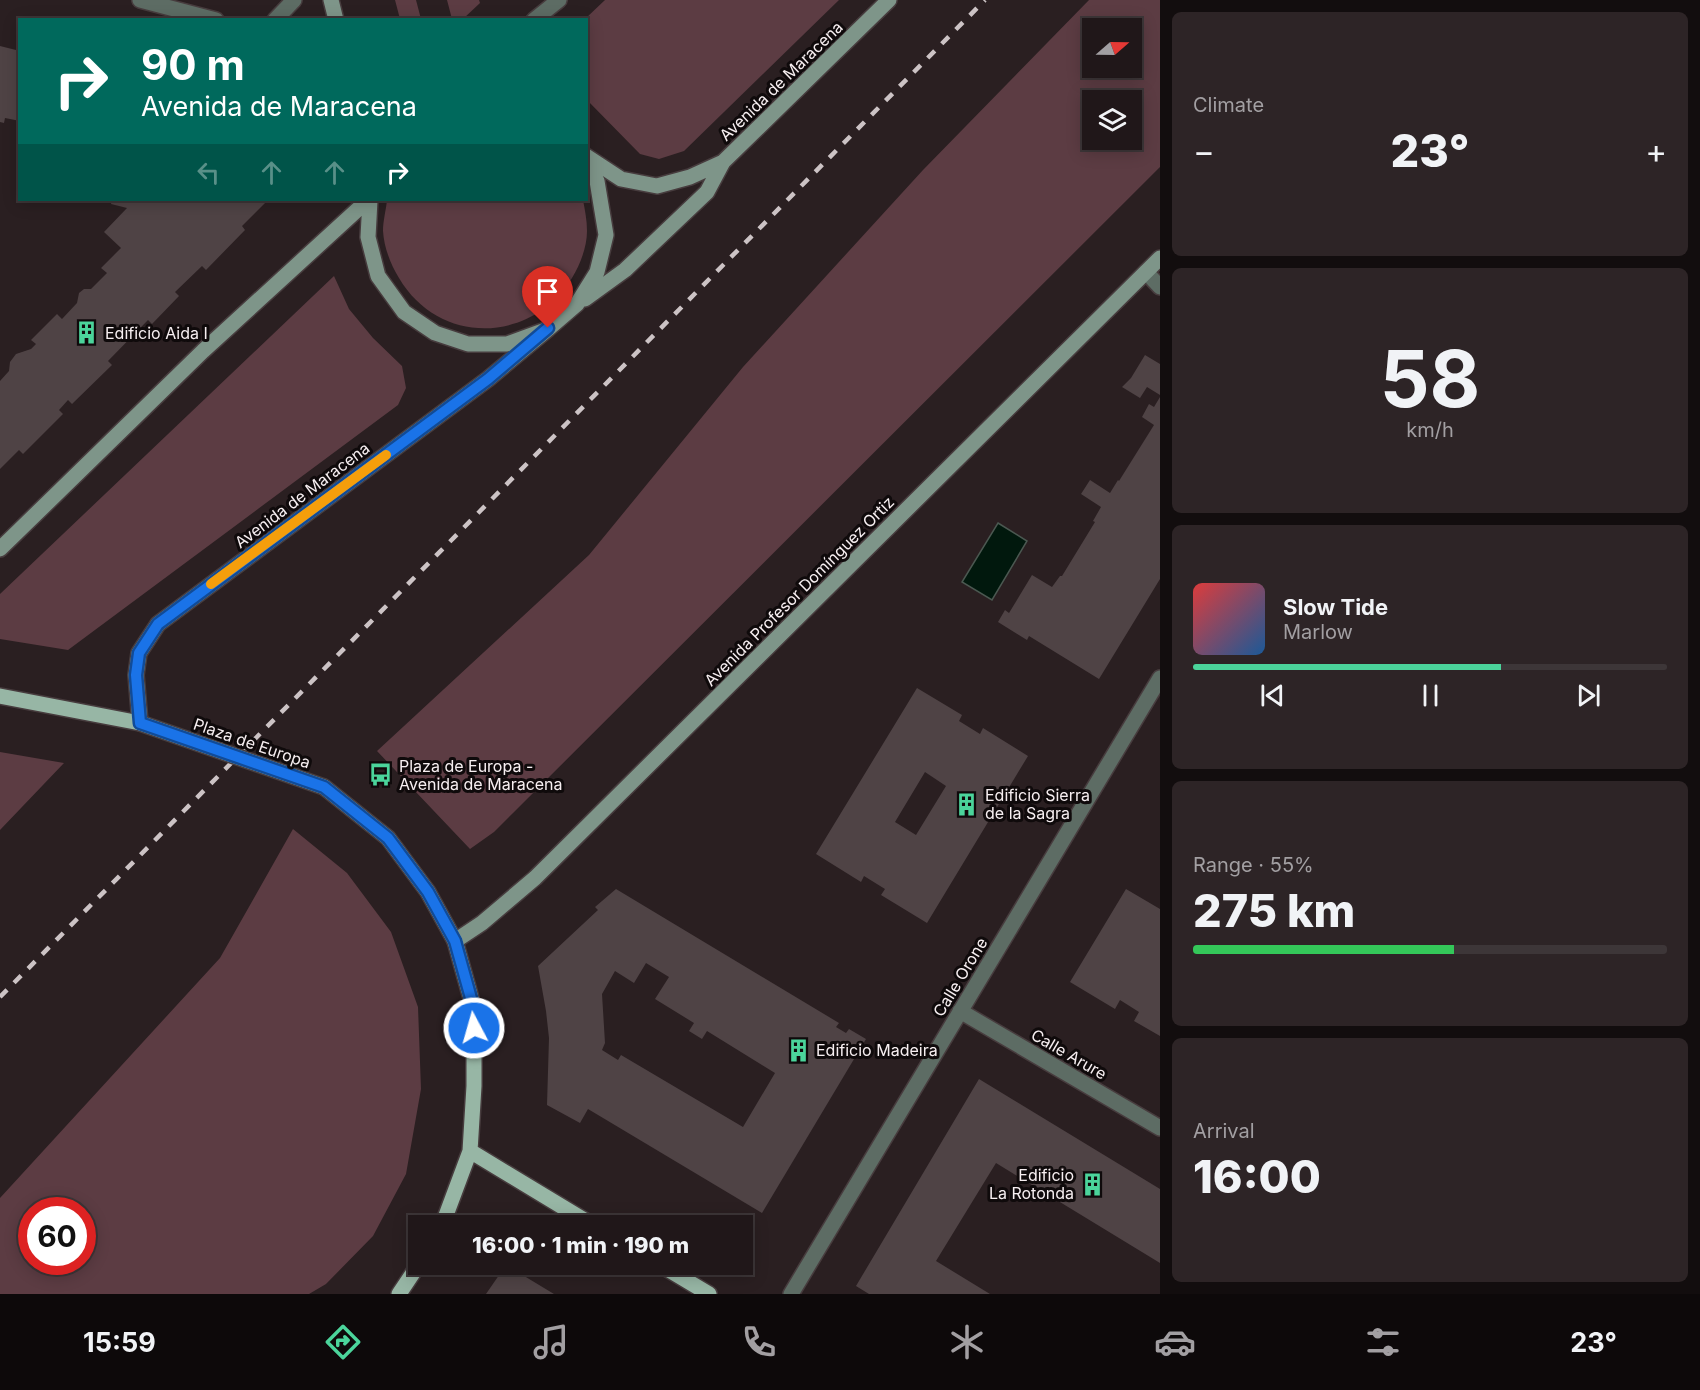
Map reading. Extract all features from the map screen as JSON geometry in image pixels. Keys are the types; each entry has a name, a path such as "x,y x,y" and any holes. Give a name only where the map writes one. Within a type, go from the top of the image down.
{"main road":[{"path":"331,0 336,18"},
{"name":"Avenida de Maracena","path":"140,723 136,675 139,653 158,624 488,379 577,304 625,270 707,192 723,162 890,0"},
{"name":"Avenida de Maracena","path":"588,157 621,179 657,186 690,177 723,162"},
{"path":"577,304 597,272 606,235 597,181 588,165"},
{"path":"0,549 203,351 368,201"},
{"path":"369,201 368,237 378,276 404,312 435,333 468,344 507,344 548,328"},
{"name":"Avenida Profesor Domínguez Ortiz","path":"455,941 482,923 536,878 1160,258"},
{"name":"Plaza de Europa","path":"0,696 140,723 324,787 388,838 428,892 455,941 474,1009 474,1086 470,1151 446,1215"},
{"path":"470,1151 576,1215"},
{"path":"399,1294 412,1275"},
{"path":"677,1275 709,1294"}],"street":[{"path":"140,0 208,18"},
{"path":"277,18 294,0"},
{"path":"537,18 553,9"},
{"path":"1146,272 1160,287"},
{"name":"Calle Orone","path":"791,1294 1160,678"},
{"name":"Calle Arure","path":"960,1011 1160,1128"}],"shaded area":[{"path":"395,0 416,0 421,18 400,18"},
{"path":"447,0 479,0 480,3 464,18 452,18"},
{"path":"605,0 839,0 684,151 659,159 640,154 588,101 588,18 586,18"},
{"path":"1089,0 1160,0 1160,167 494,832 470,849 377,751 589,555 743,367 923,170"},
{"path":"387,201 583,201 587,237 580,262 572,278 554,300 533,315 510,325 485,328 461,325 437,316 416,300 393,268 388,256 383,227"},
{"path":"334,276 349,309 373,338 402,366 406,388 398,405 68,650 0,639 0,594"},
{"path":"998,523 1027,541 992,600 962,582"},
{"path":"0,752 64,763 0,830"},
{"path":"293,829 347,873 391,932 418,1007 421,1089 406,1174 373,1236 326,1284 309,1294 0,1294 0,1198 220,958"}],"building":[{"path":"0,46 18,50 18,121 5,118 4,123 0,122"},
{"name":"Edificio Aida I","path":"112,201 267,201 242,226 245,230 206,270 202,266 175,292 179,296 152,324 148,320 108,361 112,365 72,404 68,400 59,410 63,414 23,454 19,450 0,469 0,381 9,371 10,362 16,354 31,349 36,344 31,340 57,314 62,319 77,303 79,293 84,289 91,289 107,273 101,268 121,248 104,232 127,208 111,204"},
{"path":"1145,355 1160,364 1160,395 1147,387 1140,398 1122,387 1131,378"},
{"path":"1160,397 1160,579 1099,679 1029,636 1027,640 998,622 1005,610 1009,613 1032,575 1052,587 1062,576 1095,522 1093,521 1101,507 1081,494 1090,480 1110,493 1154,425 1142,417 1149,404 1154,407"},
{"name":"Edificio Sierra de la Sagra","path":"917,688 962,715 959,721 980,734 983,728 1028,756 927,923 881,895 885,889 864,876 861,882 816,854","holes":["925,772 946,786 916,835 895,822"]},
{"name":"Edificio Madeira","path":"616,889 839,1023 836,1027 846,1033 849,1029 866,1039 762,1213 588,1109 580,1123 547,1105 549,1038 538,966 598,910 595,907","holes":["646,963 669,977 655,999 694,1023 689,1031 702,1039 707,1031 775,1073 743,1127 621,1055 618,1060 602,1050 605,1043 602,994 615,971 634,983"]},
{"path":"1126,889 1160,909 1160,1036 1134,1021 1139,1012 1120,1000 1115,1009 1070,982"},
{"name":"Edificio La Rotonda","path":"979,1079 1160,1189 1160,1263 996,1163 936,1261 990,1294 869,1294 856,1286"},
{"path":"499,1275 523,1275 554,1294 486,1294"}],"railway":[{"path":"0,997 985,0"}],"slow traffic":[{"path":"211,584 386,455"}],"place":[{"name":"Edificio Aida I","path":"87,333"},
{"name":"Plaza de Europa - Avenida de Maracena","path":"381,775"},
{"name":"Edificio Sierra de la Sagra","path":"967,804"},
{"name":"Edificio Madeira","path":"798,1050"},
{"name":"Edificio La Rotonda","path":"1092,1184"}],"route":[{"path":"474,1028 474,1009 455,941 428,892 388,838 324,787 140,723 136,675 139,653 158,624 488,379 548,328"}]}
